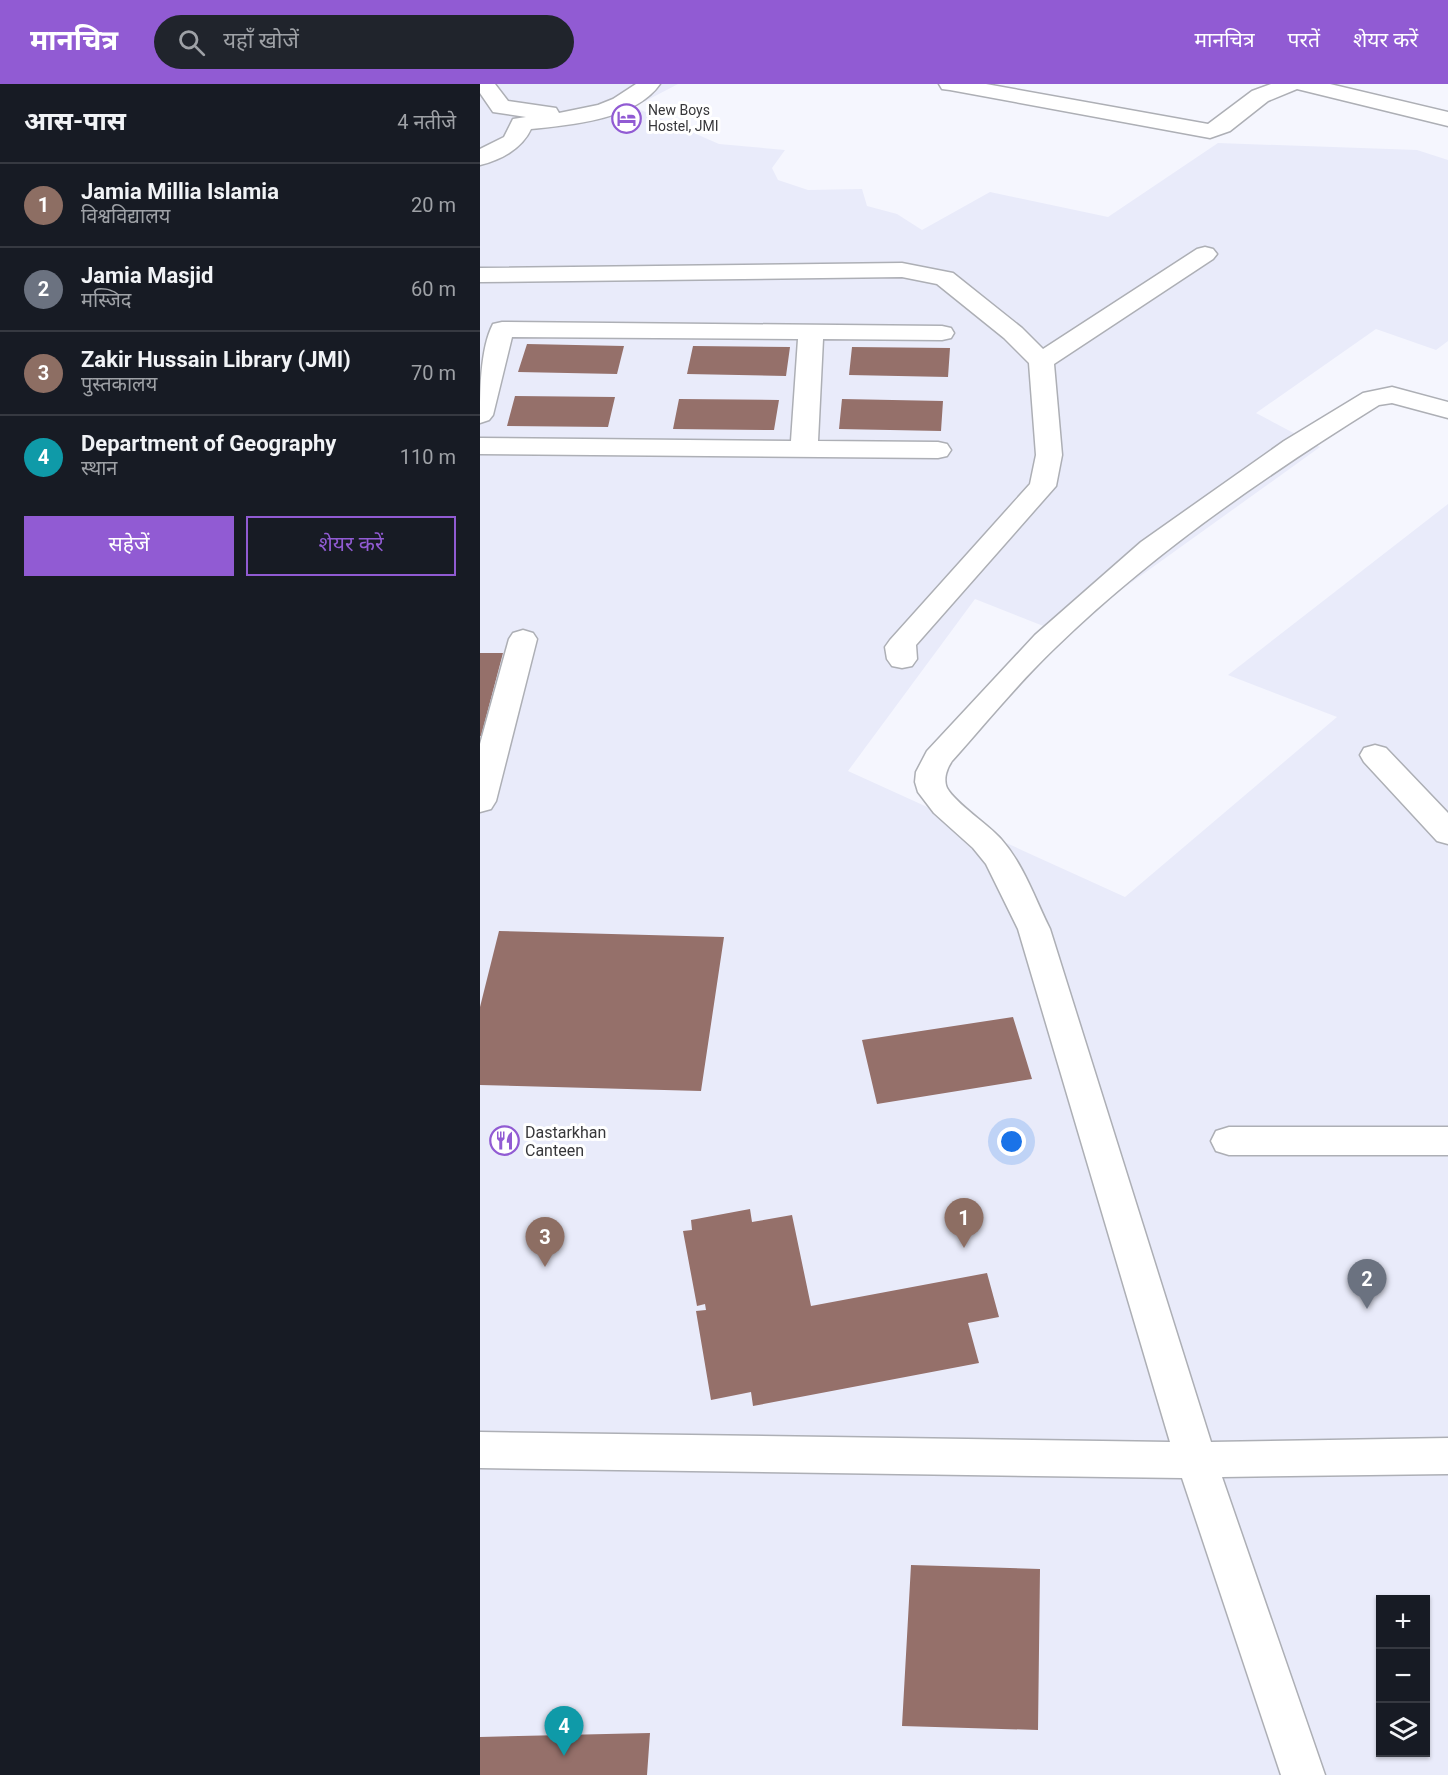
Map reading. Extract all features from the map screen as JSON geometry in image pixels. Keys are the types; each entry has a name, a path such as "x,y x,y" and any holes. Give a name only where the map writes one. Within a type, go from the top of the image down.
{"street":[{"path":"484,84 496,102 508,110 583,116"},
{"path":"480,158 513,141 519,135 521,124 583,116 618,106 632,99 649,84"},
{"path":"957,85 1210,131 1222,126 1260,96 1290,84"},
{"path":"1303,84 1448,119"},
{"path":"1041,361 1205,254"},
{"path":"480,275 902,270 945,278 1013,333 1041,361 1049,455 1043,486 906,639 900,647 902,659"},
{"path":"480,415 491,328 942,333"},
{"path":"804,448 811,332"},
{"path":"1303,1775 1196,1460 1034,929 1003,866 990,847 934,792 930,778 932,765 1045,641 1151,548 1293,447 1372,398 1392,395 1448,410"},
{"path":"480,446 938,450"},
{"path":"480,801 523,639"},
{"path":"1375,755 1448,833"},
{"path":"1229,1142 1448,1141"},
{"path":"480,1450 1196,1460 1448,1456"}],"shaded area":[{"path":"480,84 678,84 634,107 719,144 785,150 772,168 778,180 808,190 862,189 867,206 897,214 922,230 990,192 1108,217 1218,143 1417,150 1448,160 1448,341 1436,350 1376,329 1256,413 1320,447 1061,633 975,599 848,771 1125,897 1337,717 1228,675 1448,504 1448,1775 480,1775"}],"building":[{"path":"527,344 624,346 617,374 518,372"},
{"path":"693,346 790,347 786,376 687,374"},
{"path":"852,347 950,348 948,377 849,375"},
{"path":"515,396 615,397 608,427 507,426"},
{"path":"679,399 779,400 774,430 673,429"},
{"path":"842,399 943,401 941,431 839,429"},
{"path":"480,653 503,653 481,736 480,736"},
{"path":"499,931 724,937 701,1091 480,1085 480,1007"},
{"path":"1013,1017 1032,1079 877,1104 862,1040"},
{"path":"750,1209 752,1222 792,1215 811,1306 987,1273 999,1317 968,1323 979,1363 753,1406 751,1392 711,1400 696,1311 706,1310 705,1304 697,1306 683,1231 692,1230 691,1220"},
{"path":"911,1565 1040,1569 1038,1730 902,1726"},
{"path":"650,1733 647,1775 480,1775 480,1737"}],"place":[{"name":"New Boys Hostel, JMI","path":"627,118"},
{"name":"Dastarkhan Canteen","path":"504,1141"},
{"name":"Jamia Millia Islamia","path":"964,1248"},
{"name":"Zakir Hussain Library (JMI)","path":"545,1267"},
{"name":"Jamia Masjid","path":"1367,1309"},
{"name":"Department of Geography","path":"564,1756"}]}
